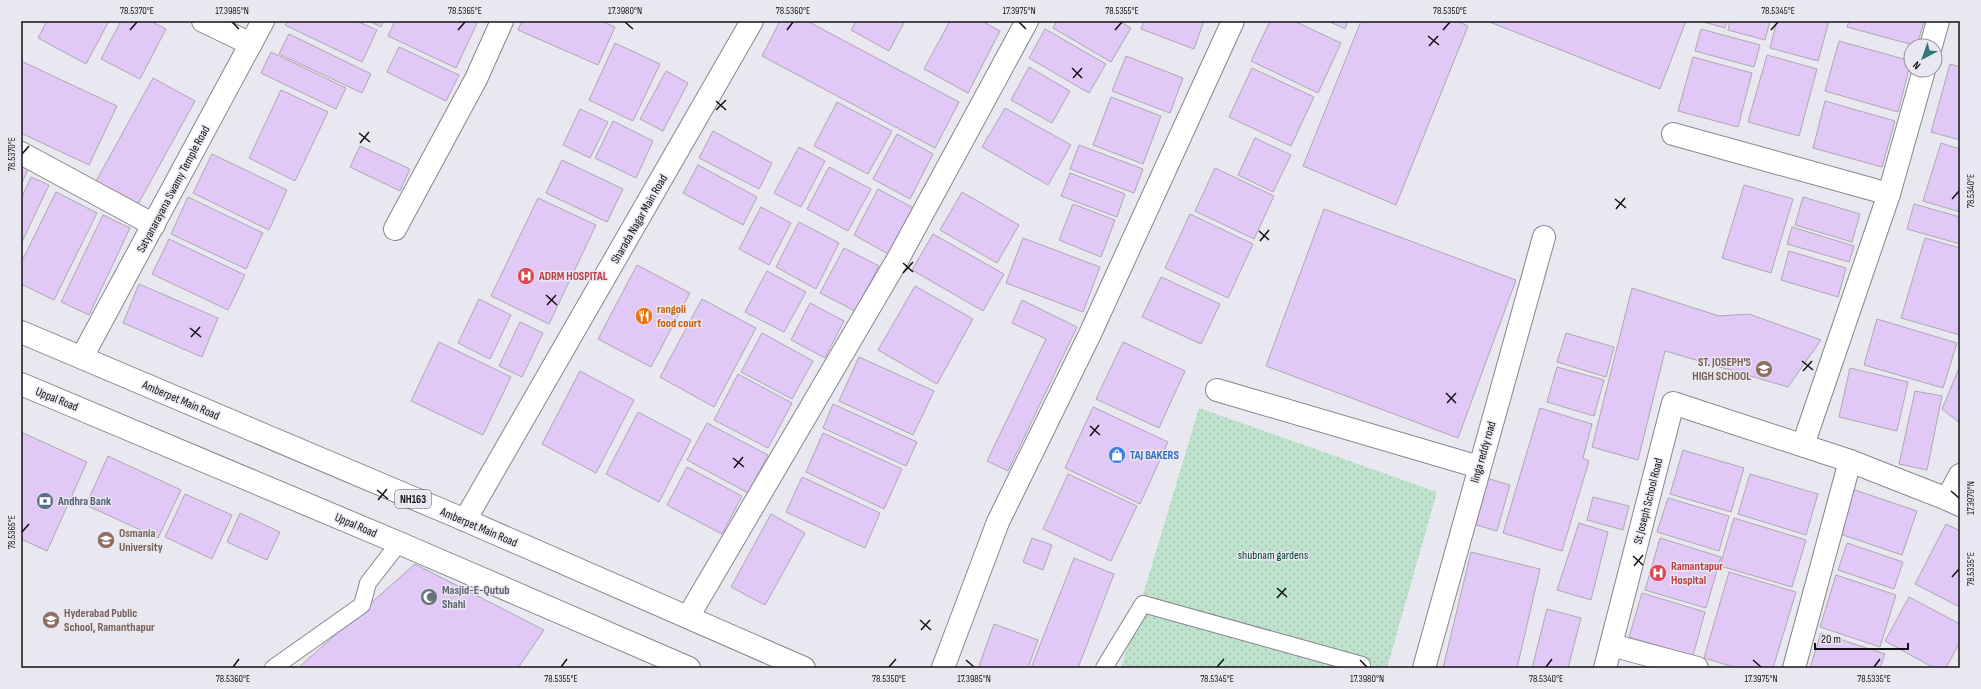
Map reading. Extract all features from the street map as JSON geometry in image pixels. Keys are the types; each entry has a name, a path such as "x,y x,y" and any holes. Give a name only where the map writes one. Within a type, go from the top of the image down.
{"main road":[{"path":"204,21 251,44"},
{"name":"Satyanarayana Swamy Temple Road","path":"82,357 264,21"},
{"path":"395,229 476,78 502,21"},
{"name":"Sharada Nagar Main Road","path":"465,520 752,21"},
{"path":"688,617 899,257 1027,21"},
{"path":"943,668 998,522 1090,334 1233,21"},
{"path":"1933,38 1938,21"},
{"path":"1803,444 1889,194 1922,78"},
{"path":"1673,134 1889,194"},
{"path":"21,153 154,225"},
{"name":"linga reddy road","path":"1424,668 1478,467 1544,237"},
{"name":"Amberpet Main Road","path":"21,332 358,476 465,520 804,668"},
{"name":"Uppal Road","path":"21,384 399,543 689,668"},
{"path":"1218,390 1478,467"},
{"path":"1605,668 1671,410 1803,444 1954,502 1960,475"},
{"path":"1794,668 1850,461"},
{"path":"1611,645 1697,668"}],"lane":[{"name":"St Joseph School Road","path":"1605,668 1671,410"},
{"path":"273,668 362,605 368,583 399,543"},
{"path":"1104,668 1142,604 1362,665"}],"green space":[{"name":"shubnam gardens","path":"1199,408 1437,492 1387,668 1121,668"}],"building":[{"path":"47,21 109,21 86,64 38,38"},
{"path":"121,21 150,21 166,29 140,79 101,59"},
{"path":"288,21 357,21 377,30 362,62 285,25"},
{"path":"369,21 384,21 381,27"},
{"path":"395,21 478,21 456,68 388,36"},
{"path":"522,21 602,21 615,27 598,65 518,30"},
{"path":"780,21 807,21 959,102 935,148 762,56"},
{"path":"856,21 905,21 889,51 851,30"},
{"path":"950,21 982,21 1000,31 968,93 924,69"},
{"path":"1057,21 1119,21 1131,28 1111,62 1053,28"},
{"path":"1144,21 1204,21 1194,49 1141,29"},
{"path":"1270,21 1294,21 1341,43 1318,93 1251,61"},
{"path":"1328,21 1348,21 1345,29"},
{"path":"1361,21 1456,21 1468,26 1396,205 1303,166"},
{"path":"1487,21 1686,21 1660,89"},
{"path":"1727,21 1725,28 1704,22"},
{"path":"1730,21 1770,21 1765,40 1728,30"},
{"path":"1777,21 1829,21 1818,61 1770,48"},
{"path":"1849,21 1924,21 1919,38 1903,38 1903,42 1847,27"},
{"path":"1045,29 1106,64 1089,93 1029,58"},
{"path":"1701,29 1760,45 1754,67 1695,51"},
{"path":"289,34 371,74 362,93 279,54"},
{"path":"1839,41 1903,59 1903,78 1907,78 1898,112 1825,91"},
{"path":"615,43 660,64 633,121 589,100"},
{"path":"399,47 459,75 446,101 387,72"},
{"path":"271,52 346,88 336,109 261,73"},
{"path":"1767,55 1817,69 1799,136 1748,122"},
{"path":"1126,56 1183,78 1170,113 1112,91"},
{"path":"1693,57 1752,73 1738,127 1678,111"},
{"path":"21,61 117,106 89,165 21,133"},
{"path":"1950,64 1960,67 1960,140 1931,132"},
{"path":"1029,67 1070,91 1052,123 1011,100"},
{"path":"1252,68 1314,97 1291,146 1229,117"},
{"path":"666,71 688,83 663,131 640,119"},
{"path":"153,78 195,101 138,204 96,181"},
{"path":"281,90 328,112 295,181 249,158"},
{"path":"1111,97 1161,116 1143,164 1093,145"},
{"path":"1825,101 1895,121 1882,167 1813,148"},
{"path":"837,102 892,131 868,174 814,146"},
{"path":"1005,108 1071,145 1048,185 982,147"},
{"path":"580,109 608,122 590,158 563,145"},
{"path":"613,121 653,141 636,178 595,158"},
{"path":"713,131 772,163 759,189 699,158"},
{"path":"897,134 933,154 910,199 873,179"},
{"path":"1255,138 1291,155 1273,192 1238,175"},
{"path":"1941,143 1960,149 1960,212 1923,201"},
{"path":"1079,145 1143,169 1134,193 1070,169"},
{"path":"360,146 410,169 400,191 350,167"},
{"path":"799,147 825,161 801,207 774,193"},
{"path":"212,154 287,190 269,230 193,193"},
{"path":"562,160 623,189 607,222 546,193"},
{"path":"21,163 29,167 21,185"},
{"path":"698,165 757,197 743,225 683,193"},
{"path":"829,167 871,189 848,231 807,209"},
{"path":"1215,168 1274,196 1254,239 1195,211"},
{"path":"1070,173 1125,194 1117,217 1061,196"},
{"path":"31,177 49,185 21,244 21,199"},
{"path":"1744,185 1793,199 1771,273 1722,258"},
{"path":"878,189 917,210 892,256 854,235"},
{"path":"56,192 97,213 54,300 21,284 21,263"},
{"path":"962,192 1019,225 997,263 940,230"},
{"path":"188,197 263,233 246,269 171,234"},
{"path":"1803,197 1860,214 1852,242 1795,225"},
{"path":"538,198 596,225 549,324 491,296"},
{"path":"1073,204 1115,220 1101,257 1059,240"},
{"path":"1914,204 1960,217 1960,244 1907,229"},
{"path":"761,207 791,223 769,265 739,249"},
{"path":"1324,209 1516,280 1458,438 1266,366"},
{"path":"1190,214 1253,244 1228,298 1165,268"},
{"path":"103,215 130,228 89,315 61,302"},
{"path":"799,222 839,243 816,289 776,267"},
{"path":"1792,227 1854,246 1849,262 1787,244"},
{"path":"933,234 1004,274 983,311 912,270"},
{"path":"1023,238 1100,267 1083,312 1006,283"},
{"path":"1925,238 1960,248 1960,335 1901,318"},
{"path":"169,239 245,275 228,310 152,274"},
{"path":"844,248 879,266 855,311 820,293"},
{"path":"1789,251 1846,268 1838,297 1781,280"},
{"name":"rangoli food court","path":"637,265 690,293 651,367 598,339"},
{"path":"767,271 806,292 784,332 745,312"},
{"path":"1161,277 1220,304 1201,344 1142,317"},
{"path":"139,284 218,318 202,357 123,323"},
{"path":"915,286 973,319 937,384 878,350"},
{"name":"ST. JOSEPH'S HIGH SCHOOL","path":"1632,288 1719,316 1749,314 1821,340 1788,387 1665,351 1638,460 1627,457 1592,447"},
{"path":"479,299 511,315 490,359 458,343"},
{"path":"702,299 756,328 714,407 660,377"},
{"path":"1022,300 1077,327 1008,471 987,461 1046,339 1012,323"},
{"path":"810,303 844,321 825,358 791,340"},
{"path":"1877,319 1957,343 1943,388 1864,365"},
{"path":"520,322 543,333 522,377 499,366"},
{"path":"762,333 813,361 792,399 741,372"},
{"path":"1566,333 1614,347 1606,377 1557,362"},
{"path":"439,342 511,377 483,435 411,401"},
{"path":"1123,342 1185,371 1159,428 1096,399"},
{"path":"859,357 934,391 913,435 839,401"},
{"path":"1960,366 1960,423 1942,409"},
{"path":"1557,367 1604,380 1594,416 1547,402"},
{"path":"1850,368 1908,382 1897,431 1839,417"},
{"path":"580,371 634,400 596,473 542,444"},
{"path":"738,374 792,403 768,448 714,420"},
{"path":"1915,391 1942,396 1927,470 1899,464"},
{"path":"833,404 917,442 906,466 823,428"},
{"name":"TAJ BAKERS","path":"1093,407 1168,442 1140,504 1065,468"},
{"path":"1540,408 1592,424 1583,458 1589,461 1562,551 1503,533"},
{"path":"638,412 691,440 659,502 606,474"},
{"path":"707,423 768,455 748,493 687,460"},
{"name":"Andhra Bank","path":"21,432 87,462 47,551 21,539"},
{"path":"823,433 902,469 884,509 806,472"},
{"path":"1683,450 1744,468 1731,512 1670,494"},
{"path":"108,456 181,490 158,538 86,505"},
{"path":"687,467 742,496 722,534 667,505"},
{"path":"1068,474 1137,506 1111,561 1043,529"},
{"path":"1750,474 1818,494 1806,535 1738,514"},
{"path":"802,477 880,513 865,548 786,512"},
{"path":"1483,477 1510,485 1497,531 1470,523"},
{"path":"1852,489 1917,511 1902,555 1837,533"},
{"path":"185,494 232,515 212,559 165,537"},
{"path":"1593,497 1629,506 1623,530 1587,520"},
{"path":"1668,498 1729,516 1719,551 1657,532"},
{"path":"240,513 280,532 267,560 227,542"},
{"path":"771,514 805,533 765,605 731,587"},
{"path":"1734,518 1806,540 1792,587 1720,566"},
{"path":"1579,523 1608,532 1591,600 1557,590"},
{"path":"1946,524 1960,531 1960,607 1915,584"},
{"path":"1032,538 1052,545 1043,570 1023,562"},
{"path":"1660,538 1721,557 1706,608 1645,590"},
{"path":"1847,543 1903,562 1894,589 1838,570"},
{"path":"1471,552 1540,569 1517,668 1443,668"},
{"path":"1074,558 1114,574 1078,668 1031,668"},
{"name":"Masjid-E-Qutub Shahi","path":"415,564 544,630 518,668 298,668"},
{"path":"1729,572 1796,592 1773,668 1737,668 1704,658"},
{"path":"1836,575 1896,595 1880,647 1820,627"},
{"path":"1642,593 1705,612 1693,656 1629,637"},
{"path":"1909,597 1960,624 1960,642 1946,668 1934,668 1885,641"},
{"path":"1547,609 1581,618 1568,668 1532,668"},
{"path":"994,624 1038,640 1028,668 985,668 979,666"},
{"path":"1821,633 1885,654 1880,668 1810,668"}],"place":[{"name":"ADRM HOSPITAL","path":"526,276"},
{"name":"rangoli food court","path":"644,316"},
{"name":"ST. JOSEPH'S HIGH SCHOOL","path":"1764,369"},
{"name":"TAJ BAKERS","path":"1117,455"},
{"name":"Andhra Bank","path":"45,501"},
{"name":"Osmania University","path":"106,540"},
{"name":"Ramantapur Hospital","path":"1658,573"},
{"name":"Masjid-E-Qutub Shahi","path":"429,597"},
{"name":"Hyderabad Public School, Ramanthapur","path":"51,620"}]}
